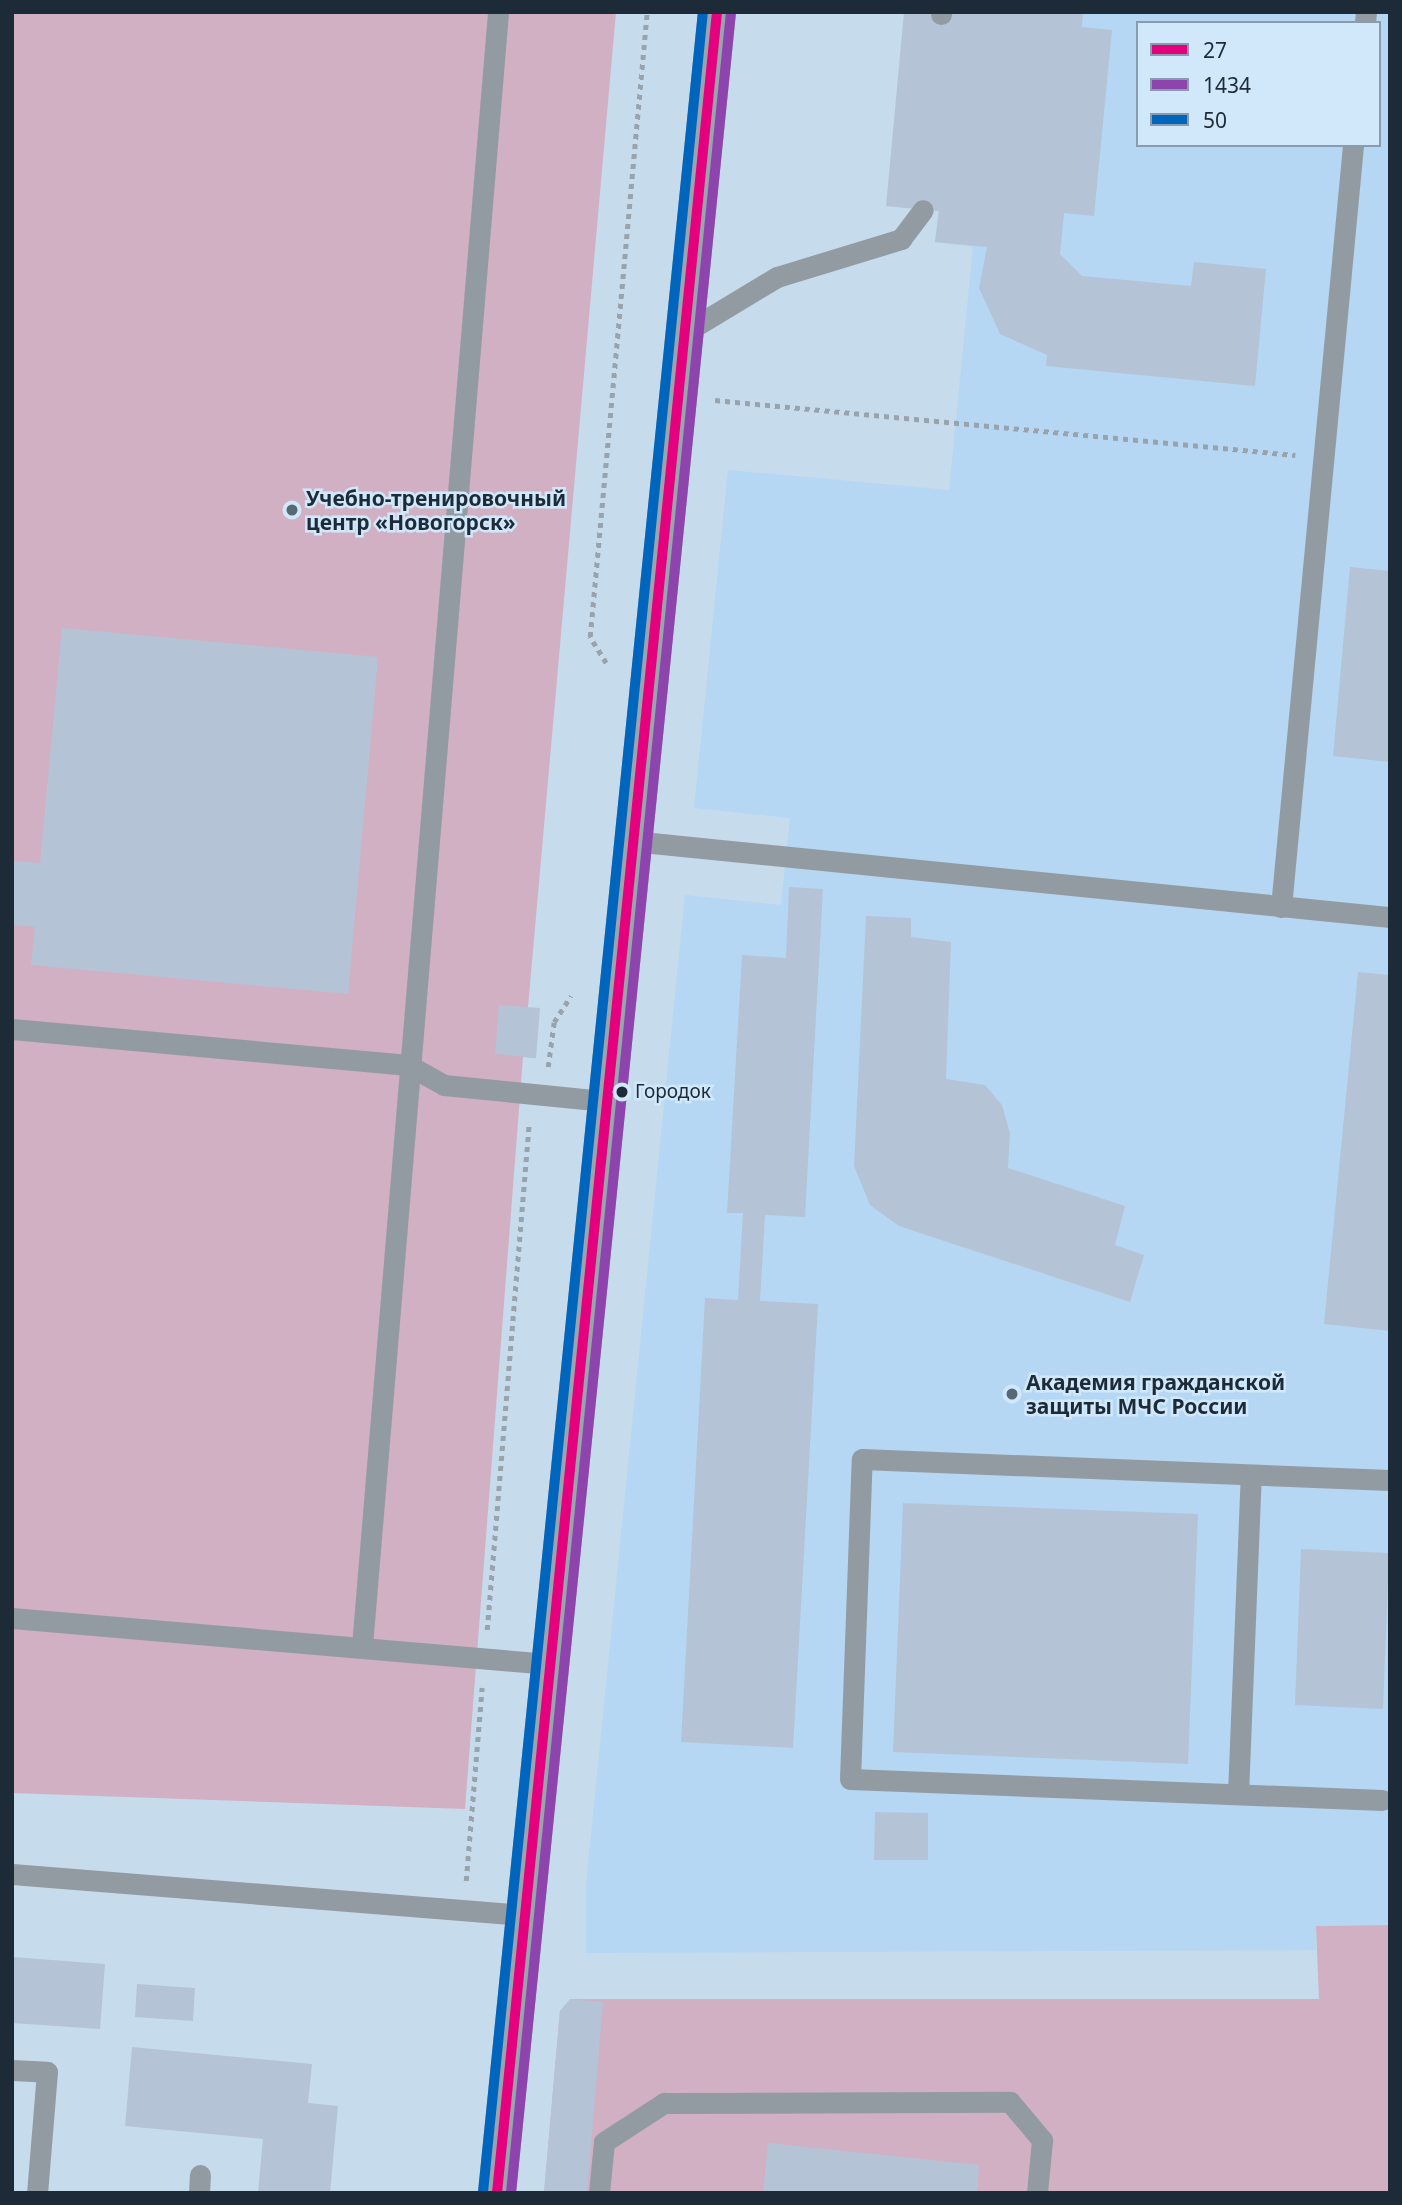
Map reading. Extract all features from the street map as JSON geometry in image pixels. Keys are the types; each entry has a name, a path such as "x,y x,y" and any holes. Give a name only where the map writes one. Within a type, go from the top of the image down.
{"street":[{"path":"497,2193 717,12"}],"lane":[{"path":"362,1646 408,1065 498,12"},
{"path":"1281,907 1353,147"},
{"path":"684,333 777,276 901,239 923,209"},
{"path":"632,841 1390,917"},
{"path":"12,1029 408,1065 444,1085 606,1101"},
{"path":"1382,1800 850,1779 862,1459 1390,1480"},
{"path":"1238,1794 1251,1475"},
{"path":"12,1618 550,1664"},
{"path":"12,1874 464,1906 524,1916"},
{"path":"12,2070 47,2072 37,2193"},
{"path":"599,2193 604,2142 664,2103 941,2102 1010,2102 1042,2140 1037,2193"}],"path":[{"path":"606,663 590,637 647,12"},
{"path":"705,400 1324,457"},
{"path":"464,1906 531,1092 550,1064 554,1022 571,996"}],"shaded area":[{"name":"Учебно-тренировочный центр «Новогорск»","path":"12,12 616,12 528,1007 536,1058 523,1057 465,1809 12,1793"},
{"name":"Академия гражданской защиты МЧС России","path":"957,12 1390,12 1390,1925 1316,1926 1316,1950 586,1953 586,1885 685,895 781,905 790,818 694,808 728,470 949,490 973,247 935,242 938,211 886,206"},
{"path":"1390,1925 1390,2193 544,2193 560,2011 571,1999 1319,1999 1316,1926"}],"building":[{"path":"904,12 1083,12 1082,27 1112,30 1094,216 1064,213 1060,254 1082,276 1191,286 1194,262 1266,269 1255,386 1046,366 1047,355 1000,334 979,288 987,247 935,242 939,211 886,206"},
{"path":"1350,567 1390,571 1390,762 1333,756"},
{"path":"62,628 378,657 348,994 31,965 35,927 12,925 12,861 40,863"},
{"path":"789,887 823,889 805,1217 765,1215 760,1301 818,1304 793,1748 681,1742 705,1298 738,1300 743,1213 727,1213 742,955 786,958"},
{"path":"866,916 911,918 911,937 951,942 946,1079 985,1085 1002,1105 1010,1133 1008,1168 1125,1206 1115,1245 1144,1255 1130,1302 899,1226 870,1205 854,1166"},
{"path":"1358,972 1390,975 1390,1331 1324,1324"},
{"path":"499,1005 540,1008 536,1058 495,1054"},
{"path":"903,1503 1198,1514 1188,1764 893,1752"},
{"path":"1301,1549 1389,1553 1383,1709 1295,1705"},
{"path":"875,1812 928,1813 928,1860 874,1860"},
{"path":"12,1957 105,1964 100,2029 12,2023"},
{"path":"137,1984 195,1988 193,2021 135,2017"},
{"path":"570,1999 603,2002 587,2193 544,2193 560,2011"},
{"path":"132,2047 312,2064 308,2103 338,2106 330,2193 258,2193 263,2139 125,2126"},
{"path":"768,2143 979,2165 977,2193 763,2193"}],"transit line":[{"name":"50","path":"483,2192 703,12"},
{"name":"27","path":"497,2193 717,12"},
{"name":"1434","path":"511,2193 731,13"}],"place":[{"name":"Учебно-тренировочный центр «Новогорск»","path":"292,510"},
{"name":"Городок","path":"622,1092"},
{"name":"Академия гражданской защиты МЧС России","path":"1012,1394"}]}
